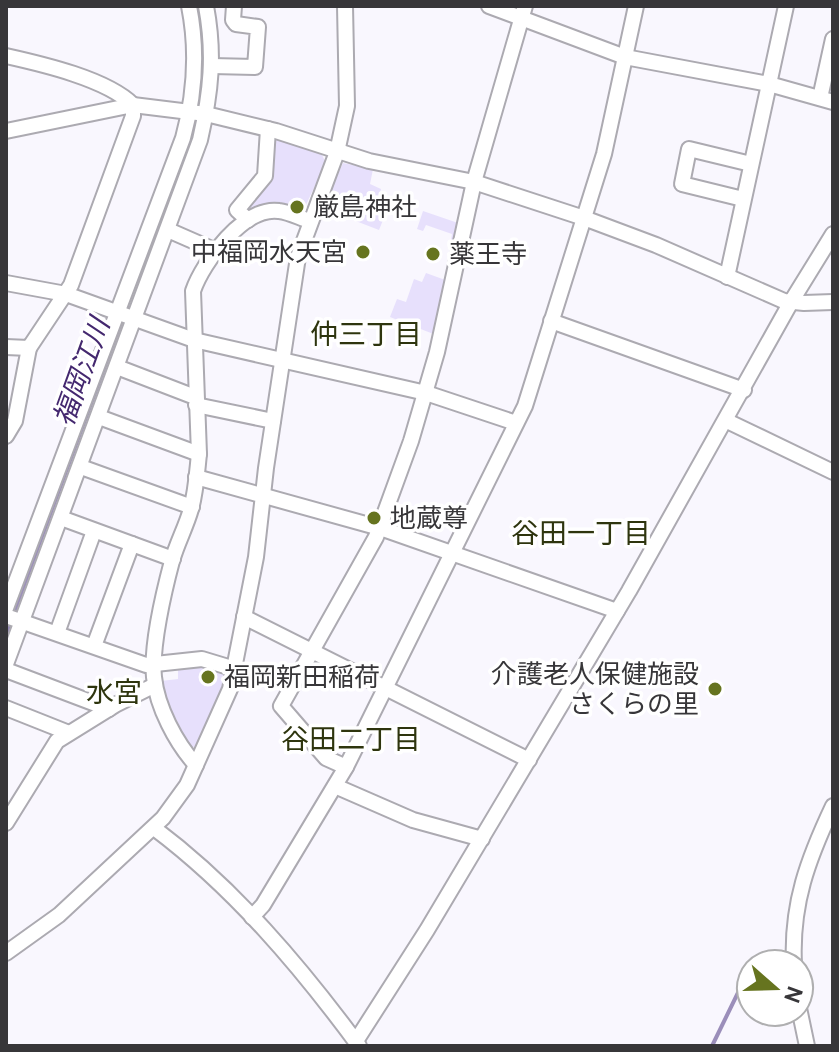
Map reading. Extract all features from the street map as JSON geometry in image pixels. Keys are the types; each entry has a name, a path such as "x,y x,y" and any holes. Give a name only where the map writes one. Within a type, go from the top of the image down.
{"street":[{"path":"109,709 6,667 11,616 183,138 190,112 195,58 189,6"},
{"path":"11,616 61,518 200,140 212,66 206,6"},
{"path":"212,66 255,67 258,27 236,24 233,20 234,6"},
{"path":"6,953 59,915 154,828 182,793 230,689 256,557 298,257 337,152 347,106 345,6"},
{"path":"489,6 523,12 625,57 769,84 826,100 833,39"},
{"path":"252,917 263,905 346,767 525,406 604,154 636,6"},
{"path":"727,277 786,6"},
{"path":"346,767 326,758 281,706 380,528 426,393 474,182 523,12"},
{"path":"6,56 122,94 133,105 133,116 66,294 29,348 15,421 6,436"},
{"path":"6,131 133,105 206,114 268,129 337,152 474,182 656,245 791,302 833,302"},
{"path":"248,220 237,210 265,176 268,129"},
{"path":"743,199 682,184 689,149 751,164"},
{"path":"196,765 173,731 155,685 154,665 173,559 192,507 199,454 193,291 201,273 223,241 248,220 263,212 278,211 310,221"},
{"path":"168,230 216,251"},
{"path":"154,828 212,874 358,1044 617,611 727,421 791,302 833,234"},
{"path":"6,283 66,294 194,340 426,393 516,423"},
{"path":"551,321 744,390"},
{"path":"6,347 29,348"},
{"path":"117,367 196,401 273,421"},
{"path":"99,417 199,454"},
{"path":"727,421 833,472"},
{"path":"81,467 192,507"},
{"path":"196,477 380,528 617,611"},
{"path":"61,518 173,559"},
{"path":"57,633 94,531"},
{"path":"94,646 132,544"},
{"path":"11,616 146,665 202,659 235,669"},
{"path":"244,617 529,760"},
{"path":"6,823 57,741 155,685"},
{"path":"6,708 69,733"},
{"path":"335,786 413,820 482,839"},
{"path":"794,948 799,892 810,853 833,806"}],"shaded area":[{"path":"275,135 322,155 326,163 301,215 249,216 244,208"},
{"path":"343,163 373,169 370,184 381,189 379,196 391,200 379,230 322,208"},
{"path":"423,211 461,224 452,260 449,260 454,242 451,240 452,234 426,225 423,231 417,229"},
{"path":"426,273 448,281 436,335 390,317 397,299 406,302 414,279 422,282"},
{"path":"199,663 226,670 226,677 195,747 190,747 161,681 178,679 178,664"}],"waterway":[{"name":"福岡江川","path":"136,282 170,193"},
{"name":"福岡江川","path":"6,634 123,317"},
{"path":"712,1046 735,999"}],"place":[{"name":"厳島神社","path":"297,207"},
{"name":"中福岡水天宮","path":"363,252"},
{"name":"薬王寺","path":"433,254"},
{"name":"地蔵尊","path":"374,518"},
{"name":"福岡新田稲荷","path":"208,677"},
{"name":"介護老人保健施設 さくらの里","path":"715,689"}],"district":[{"name":"仲三丁目","path":"366,334"},
{"name":"谷田一丁目","path":"581,533"},
{"name":"水宮","path":"114,692"},
{"name":"谷田二丁目","path":"351,739"}]}
